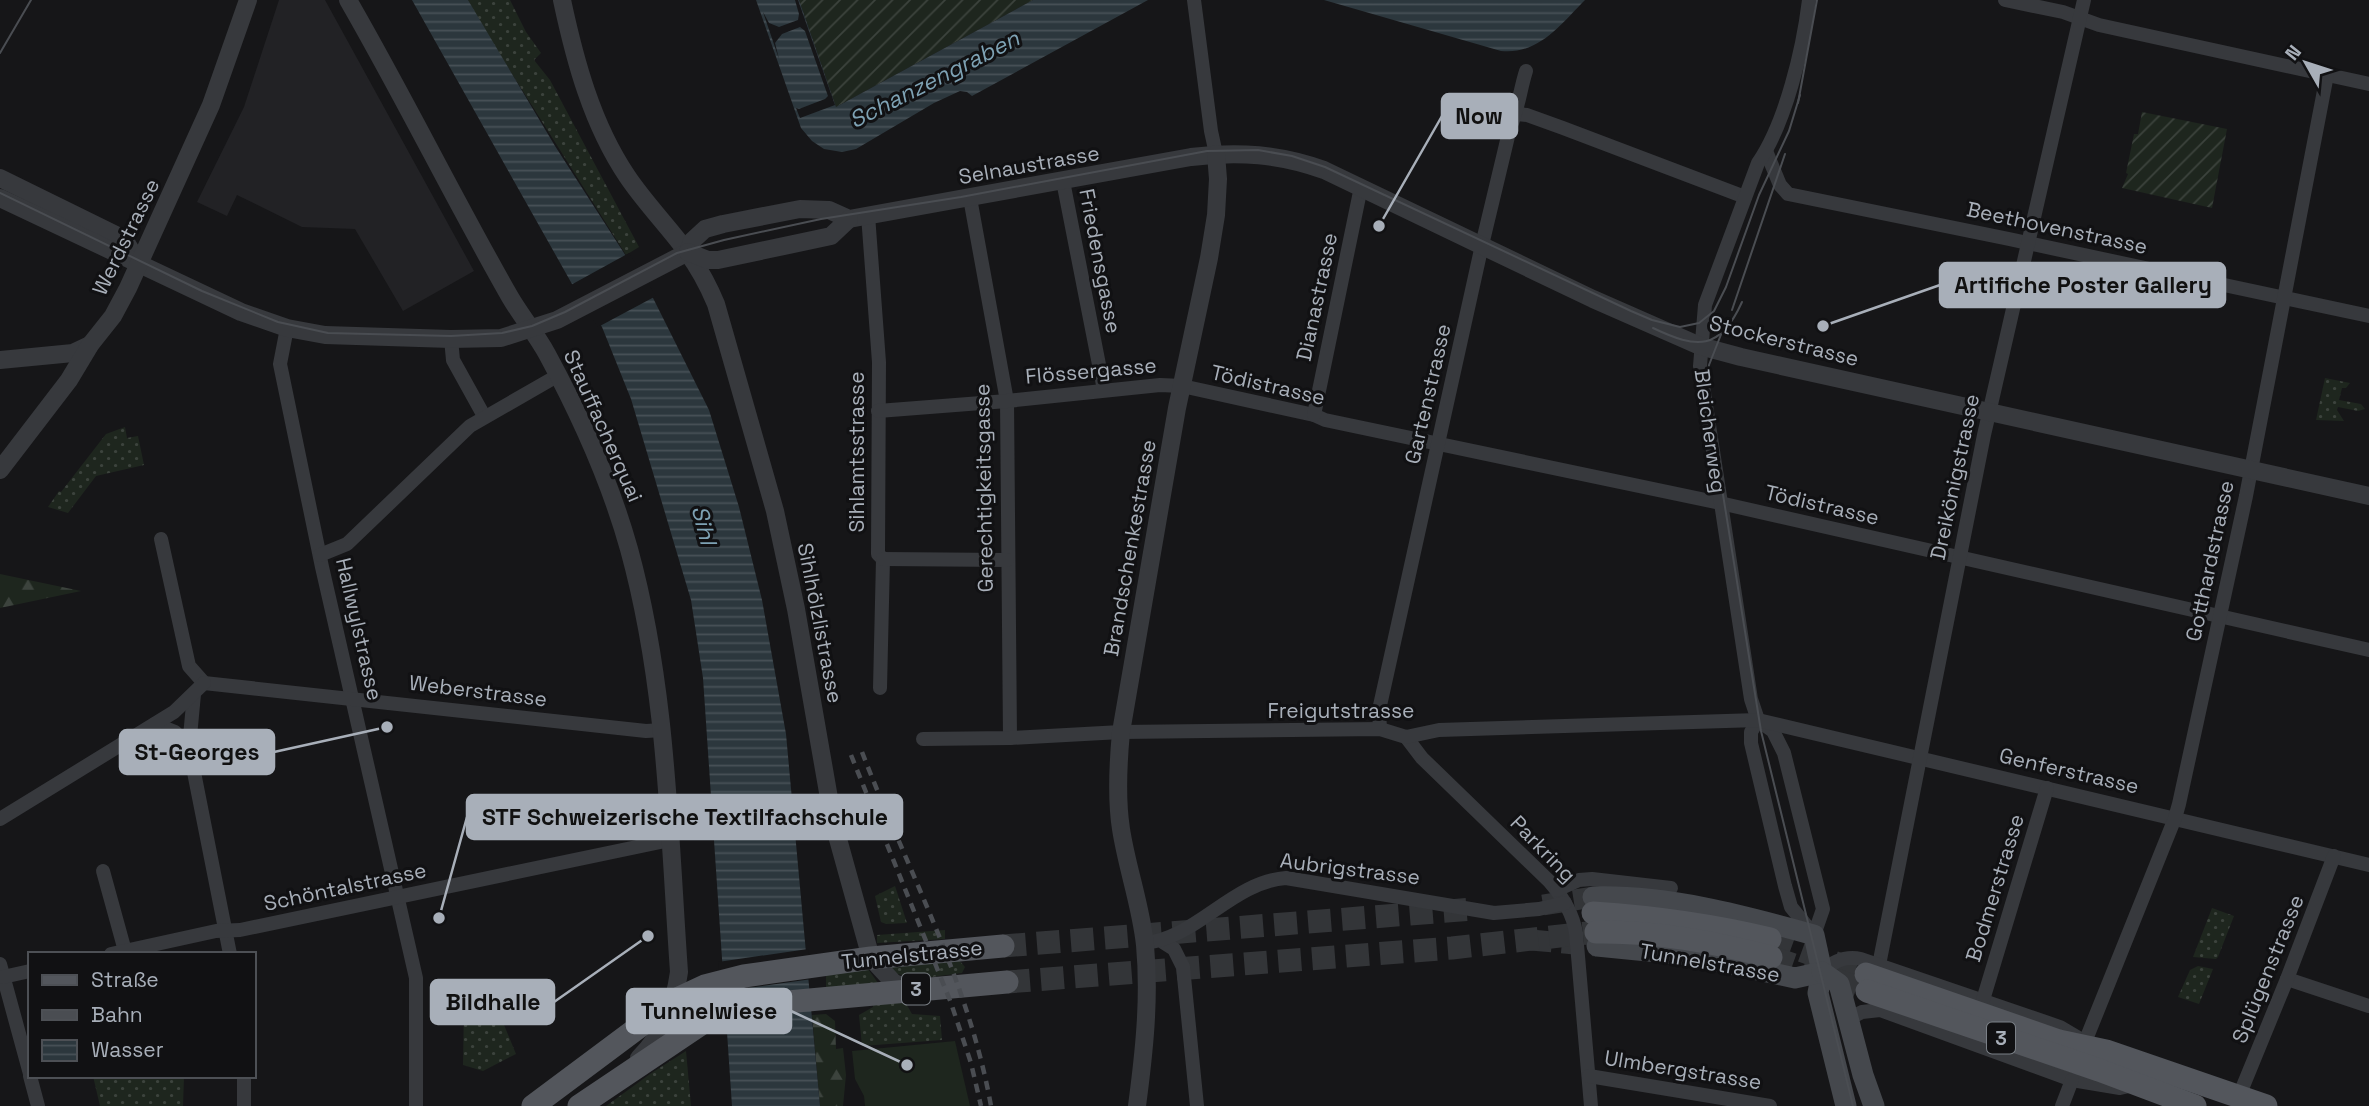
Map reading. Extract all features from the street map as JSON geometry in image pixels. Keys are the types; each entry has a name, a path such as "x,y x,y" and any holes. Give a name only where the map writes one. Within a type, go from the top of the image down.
{"main road":[{"path":"1595,922 1639,898 1736,914 1814,935"},
{"name":"Tunnelstrasse","path":"1595,922 1659,918 1724,928 1771,948"},
{"name":"Tunnelstrasse","path":"1595,922 1688,955 1795,978 1822,972"},
{"name":"Bleicherweg","path":"1814,935 1822,972"},
{"name":"Tunnelstrasse","path":"675,1000 719,981 744,975 871,958 1003,946"},
{"path":"1846,1106 1818,993 1822,972 1839,984 1874,1106"},
{"name":"3","path":"1871,976 2059,1041 2090,1044 2266,1106"},
{"name":"3","path":"1871,976 2099,1070 2195,1106"},
{"name":"Tunnelstrasse","path":"617,1081 716,1014 744,1004 1007,982"},
{"name":"3","path":"533,1106 675,1000"},
{"name":"3","path":"579,1106 617,1081"}],"street":[{"name":"Werdstrasse","path":"0,470 69,380 90,345 113,316 211,105 248,0"},
{"name":"Stauffacherquai","path":"348,0 387,67 511,299 533,329 596,456 628,546 645,614 663,730 679,972 675,1000 664,1028 650,1047 617,1081"},
{"path":"0,198 242,312 286,328 344,336 452,339 501,338 533,329 567,315 688,252 627,177 599,127 581,75 562,0"},
{"name":"Brandschenkestrasse","path":"1137,1106 1154,942 1120,827 1118,779 1121,732 1182,386 1214,226 1218,179 1216,154 1194,0"},
{"name":"Bleicherweg","path":"1809,0 1793,80 1766,151 1758,163 1705,305 1700,366 1751,699 1758,720 1773,731 1784,753 1822,909 1814,935"},
{"path":"2005,0 2063,12 2104,26 2369,84"},
{"name":"Dreikönigstrasse","path":"1871,976 1920,758 1989,413 2084,0"},
{"name":"Gartenstrasse","path":"1380,729 1379,710 1411,562 1482,245 1526,71"},
{"name":"Gotthardstrasse","path":"2090,1044 2175,818 2260,423 2327,75"},
{"path":"1517,114 1563,128 1745,198"},
{"name":"Beethovenstrasse","path":"1766,151 1780,185 1788,194 2369,316"},
{"name":"Stockerstrasse","path":"1216,154 1251,153 1284,158 1324,170 1592,299 1700,345 1741,357 1989,413 2369,496"},
{"name":"Selnaustrasse","path":"849,219 829,210 800,209 723,224 705,229 692,241 688,252 708,260 718,260 831,236 849,219 1216,154"},
{"path":"0,178 118,236 127,244 139,264"},
{"name":"Friedensgasse","path":"1063,181 1104,390"},
{"name":"Dianastrasse","path":"1314,415 1361,187"},
{"name":"Gerechtigkeitsgasse","path":"971,198 1007,401 1010,738"},
{"name":"Sihlamtsstrasse","path":"868,215 879,362 878,554 883,559 880,688"},
{"name":"Sihlhölzlistrasse","path":"688,252 706,280 719,313 775,512 796,609 833,821 871,958 894,983 913,989"},
{"name":"Hallwylstrasse","path":"286,328 280,364 320,555 416,978 416,1106"},
{"path":"452,339 453,360 484,416"},
{"path":"0,360 73,354 90,345"},
{"path":"320,555 347,544 470,426 557,376"},
{"name":"Flössergasse","path":"878,411 1160,385 1182,386"},
{"name":"Tödistrasse","path":"1182,386 1314,415 1325,420 1720,503 2369,650"},
{"path":"161,539 189,666 199,689 189,747 230,952"},
{"path":"883,559 1007,560"},
{"path":"0,820 174,712 199,689"},
{"name":"Weberstrasse","path":"199,689 353,698 646,732 663,730"},
{"name":"Bleicherweg","path":"1758,720 1751,732 1751,743 1785,886 1791,907 1814,935"},
{"name":"Freigutstrasse","path":"923,739 1121,732 1225,733 1380,729 1406,737 1439,730 1758,720"},
{"name":"Genferstrasse","path":"1758,720 2369,865"},
{"path":"155,724 175,732 189,747"},
{"name":"Parkring","path":"1406,737 1422,758 1561,897 1576,933 1591,1106"},
{"name":"Bodmerstrasse","path":"1983,1000 2047,788"},
{"name":"Schöntalstrasse","path":"118,952 240,930 670,839"},
{"name":"Splügenstrasse","path":"2239,1096 2334,856"},
{"path":"103,871 118,952"},
{"name":"Aubrigstrasse","path":"1154,942 1254,885 1275,878 1494,913 1539,909 1561,897 1579,880 1592,879 1671,888"},
{"path":"1154,942 1174,949 1183,967 1197,1106"},
{"path":"1822,972 1832,963 1846,957 1860,958 1871,976 1983,1000 2060,1027 2090,1044"},
{"path":"28,971 2,971 28,1068"},
{"path":"2287,979 2369,1006"},
{"path":"1848,1019 1870,1010 1880,1010 2072,1080 2120,1088 2135,1084"},
{"name":"Ulmbergstrasse","path":"1589,1076 1770,1106"},
{"path":"31,1078 38,1106"},
{"path":"244,1078 244,1106"},
{"path":"2062,1106 2072,1080"}],"shaded area":[{"path":"279,0 325,0 474,271 403,311 355,229 302,227 237,195 227,216 197,202 244,107"}],"green space":[{"path":"468,0 510,0 526,32 541,53 534,60 550,80 639,247 626,255"},
{"path":"799,0 1033,0 836,107"},
{"path":"2142,112 2227,129 2212,208 2122,188 2128,174 2126,173 2134,134 2138,134"},
{"path":"2325,378 2350,383 2346,388 2342,388 2339,400 2361,404 2365,409 2358,411 2338,407 2337,410 2344,421 2316,420"},
{"path":"125,427 127,438 138,436 144,465 96,476 68,513 48,507 106,434"},
{"path":"0,574 81,591 0,608"},
{"path":"895,886 907,923 886,924 881,922 875,896"},
{"path":"2212,908 2234,916 2216,959 2193,957"},
{"path":"945,930 945,939 877,943 877,935"},
{"path":"959,960 965,967 962,973 917,979 894,973 891,966"},
{"path":"2198,966 2213,969 2199,1004 2178,997 2190,970"},
{"path":"868,969 878,983 826,988 826,974"},
{"path":"493,998 516,1054 483,1071 463,1065 464,1006"},
{"path":"873,1000 904,1000 912,1014 940,1016 942,1040 862,1046 859,1015 873,1007"},
{"path":"826,1014 835,1021 836,1049 843,1048 846,1075 843,1106 820,1106 812,1015"},
{"path":"955,1041 970,1106 865,1106 864,1096 855,1079 852,1051"},
{"path":"686,1051 691,1106 606,1106 650,1074"},
{"path":"93,1078 184,1078 183,1106 100,1106"}],"water":[{"name":"Sihl","path":"412,0 468,0 555,146 653,298 709,410 739,507 762,600 786,734 820,1106 732,1106 703,678 691,600 631,399 602,327 572,284"},
{"name":"Schanzengraben","path":"756,0 799,0 836,107 1033,0 1148,0 972,96 960,91 934,103 856,149 842,152 824,149 812,141 801,128"},
{"path":"1324,0 1585,0 1558,28 1538,43 1515,51 1501,51"}],"pier":[{"path":"795,0 798,0 835,105 800,118 796,108 828,96 805,31 800,27 782,34 775,43 779,59 763,12 769,23 779,27 798,20"},
{"path":"629,253 656,296 598,327 569,286"},
{"path":"808,949 812,979 721,994 718,962"}],"tunnel":[{"path":"1543,905 1593,897"},
{"path":"1003,946 1474,909"},
{"path":"1007,982 1452,948 1596,932"},
{"path":"1770,939 1866,974"},
{"path":"1531,940 1597,946"},
{"path":"1771,957 1867,991"}],"tram line":[{"path":"0,53 31,0"},
{"path":"1798,103 1817,0"},
{"path":"0,193 202,291 278,322 328,333 451,336 502,333 532,326 565,312 677,253 724,240 821,219 961,197 1207,151 1258,150 1292,156 1325,167 1631,311 1680,327 1699,323 1714,311 1726,287 1759,195 1789,131 1800,95"},
{"path":"1732,310 1785,154"},
{"path":"1653,328 1682,340 1706,341 1725,330 1742,302"},
{"path":"1722,332 1709,365 1707,395 1761,731 1853,1106"}],"railway":[{"path":"862,752 952,970 981,1060 991,1106"},
{"path":"851,755 951,1003 971,1063 981,1106"}],"place":[{"name":"Now","path":"1379,226"},
{"name":"Artifiche Poster Gallery","path":"1823,326"},
{"name":"St-Georges","path":"387,727"},
{"name":"STF Schweizerische Textilfachschule","path":"439,918"},
{"name":"Bildhalle","path":"648,936"},
{"name":"Tunnelwiese","path":"907,1065"}]}
